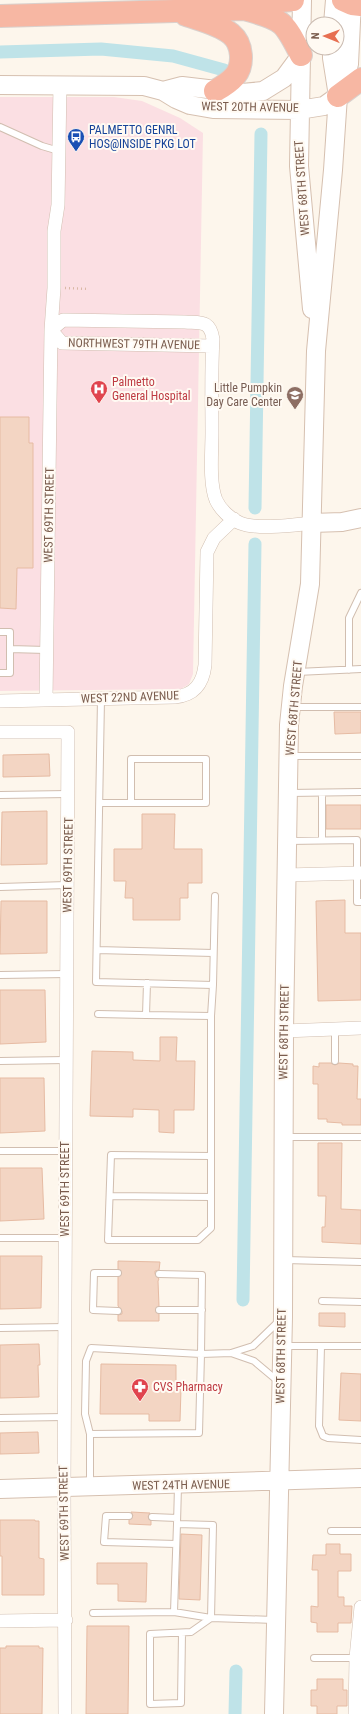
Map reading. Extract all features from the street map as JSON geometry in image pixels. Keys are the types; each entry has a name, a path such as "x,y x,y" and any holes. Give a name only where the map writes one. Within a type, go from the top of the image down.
{"highway":[{"path":"0,16 245,9 267,2 293,0"},
{"path":"245,9 273,17 281,22 290,34 301,55"},
{"path":"175,11 219,27 231,34 237,42 241,59 238,72 230,81 215,91"},
{"path":"338,96 361,79"}],"main road":[{"name":"WEST 68TH STREET","path":"302,0 299,166 316,351"},
{"name":"WEST 68TH STREET","path":"338,16 348,2"},
{"name":"WEST 68TH STREET","path":"338,96 349,64 348,2"},
{"name":"WEST 20TH AVENUE","path":"163,91 182,86 215,91 256,92 270,88 284,78 301,55"},
{"name":"WEST 68TH STREET","path":"274,1714 283,1317 284,1031 289,756 291,707 308,601 312,523 316,351 333,170 338,96 332,56"},
{"name":"WEST 20TH AVENUE","path":"0,85 135,85 163,91 176,99 199,107 227,109 299,110 324,106 338,96"},
{"path":"312,523 342,522 361,518"},
{"name":"WEST 24TH AVENUE","path":"0,1489 279,1482 361,1478"}],"street":[{"name":"WEST 69TH STREET","path":"46,700 51,330 54,288 54,231 58,205 60,85"},
{"name":"NORTHWEST 79TH AVENUE","path":"212,346 62,343 51,330 63,320 203,323 210,328 212,346 213,486 218,504 234,519 243,524 270,526 312,523"},
{"name":"WEST 22ND AVENUE","path":"0,701 182,697 199,687 203,678 205,665 207,552 214,538 234,519"},
{"name":"WEST 69TH STREET","path":"0,732 68,732 69,794 67,885 64,1417 66,1620 65,1714"},
{"path":"286,875 359,873"},
{"path":"284,1031 361,1028"},
{"path":"355,1714 361,1607"},
{"path":"0,1621 66,1620"}],"lane":[{"path":"0,128 42,146 59,151"},
{"path":"349,670 349,618 361,593"},
{"path":"0,632 10,632 10,673 0,673"},
{"path":"10,649 46,650"},
{"path":"296,672 361,669"},
{"path":"100,699 100,803 96,982 213,985"},
{"path":"291,707 361,707"},
{"path":"289,756 361,756"},
{"path":"100,803 131,803 206,803 206,759 131,759 131,803"},
{"path":"288,793 361,792"},
{"path":"322,793 322,840"},
{"path":"0,795 69,794"},
{"path":"287,841 359,840 357,902 361,902"},
{"path":"0,887 67,885"},
{"path":"211,1156 111,1155 108,1240 198,1240 211,1228 211,1156 211,1016 215,896"},
{"path":"97,950 213,953"},
{"path":"0,975 67,974"},
{"path":"146,1014 147,983"},
{"path":"98,1014 211,1016"},
{"path":"335,1029 335,1061"},
{"path":"0,1061 66,1060"},
{"path":"284,1137 361,1137"},
{"path":"0,1151 66,1150"},
{"path":"110,1196 211,1197"},
{"path":"0,1238 65,1238"},
{"path":"282,1260 361,1262"},
{"path":"118,1273 94,1273 93,1310 118,1311"},
{"path":"90,1434 199,1433 202,1275 159,1274"},
{"path":"322,1301 361,1302"},
{"path":"159,1310 202,1310"},
{"path":"90,1487 90,1434 85,1414 86,1361 91,1348 201,1354 231,1353 253,1346 283,1317"},
{"path":"0,1328 65,1327"},
{"path":"282,1346 361,1346"},
{"path":"321,1346 319,1426 323,1436 328,1438 361,1440"},
{"path":"231,1353 254,1361 281,1384"},
{"path":"0,1418 64,1417"},
{"path":"174,1612 178,1485"},
{"path":"129,1516 106,1516 104,1542 176,1544"},
{"path":"152,1517 213,1525 210,1618"},
{"path":"331,1531 361,1531"},
{"path":"93,1613 174,1612 210,1618 276,1620"},
{"path":"182,1633 181,1703 150,1704 150,1634 191,1632 210,1618"},
{"path":"314,1658 358,1657"}],"path":[{"path":"54,288 88,289"}],"shaded area":[{"name":"Palmetto General Hospital","path":"0,97 114,97 142,101 180,118 203,133 193,674 189,684 181,689 0,691"}],"building":[{"path":"0,417 29,417 29,443 33,443 33,568 17,568 16,609 0,608"},
{"path":"334,712 361,712 361,733 335,734"},
{"path":"49,754 50,776 3,777 3,755"},
{"path":"326,805 361,805 361,829 326,829"},
{"path":"47,811 47,864 1,865 2,812"},
{"path":"142,814 175,814 174,849 202,849 202,883 188,883 188,898 180,898 180,920 133,920 133,898 125,898 126,881 114,881 114,849 142,849"},
{"path":"345,900 345,933 361,933 361,1000 318,1001 316,901"},
{"path":"1,901 47,901 47,953 0,954"},
{"path":"0,990 45,990 46,1042 0,1044"},
{"path":"160,1037 177,1037 176,1061 195,1061 194,1110 174,1110 174,1133 159,1132 159,1110 133,1109 133,1117 90,1116 92,1051 133,1052 133,1060 160,1061"},
{"path":"319,1063 331,1063 335,1065 339,1063 353,1064 353,1066 358,1066 357,1099 361,1099 361,1125 342,1125 342,1123 327,1122 327,1119 318,1119 318,1084 313,1084 313,1066 319,1067"},
{"path":"0,1078 44,1078 45,1131 0,1133"},
{"path":"318,1143 342,1143 341,1209 361,1210 361,1244 322,1242 322,1227 325,1227 326,1196 318,1196"},
{"path":"0,1168 42,1168 44,1219 0,1221"},
{"path":"0,1256 42,1256 41,1308 0,1309"},
{"path":"118,1261 160,1262 159,1270 155,1271 155,1274 159,1279 159,1306 155,1310 159,1314 159,1321 118,1321 118,1315 122,1314 122,1311 118,1306 118,1277 122,1273 118,1269"},
{"path":"319,1313 345,1313 345,1327 319,1326"},
{"path":"39,1344 39,1397 0,1398 0,1345"},
{"name":"CVS Pharmacy","path":"101,1364 176,1365 176,1389 181,1389 180,1421 149,1421 149,1414 100,1414"},
{"path":"341,1373 361,1374 361,1421 339,1420"},
{"path":"38,1432 39,1453 0,1454 0,1433"},
{"path":"131,1512 150,1513 148,1517 151,1521 151,1525 129,1524 129,1520 133,1516"},
{"path":"0,1520 39,1521 39,1558 44,1559 44,1595 2,1595"},
{"path":"181,1534 202,1535 200,1600 179,1599"},
{"path":"326,1544 340,1544 340,1554 351,1554 351,1571 338,1571 338,1597 344,1597 344,1606 352,1606 351,1623 338,1623 338,1632 317,1632 317,1623 311,1622 311,1606 318,1607 318,1570 312,1570 313,1555 326,1555"},
{"path":"97,1563 147,1563 146,1602 118,1601 118,1584 97,1584"},
{"path":"87,1626 129,1626 128,1714 86,1714"},
{"path":"6,1646 39,1646 39,1648 43,1648 42,1714 0,1714 0,1648 6,1648"},
{"path":"317,1679 343,1679 343,1690 347,1690 347,1706 337,1706 337,1714 317,1714 317,1706 311,1706 311,1690 317,1690"}],"waterway":[{"path":"0,52 101,49 173,56 224,70"},
{"path":"255,508 261,134"},
{"path":"243,1300 255,544"},
{"path":"235,1714 236,1671"}],"place":[{"name":"PALMETTO GENRL HOS@INSIDE PKG LOT","path":"76,152"},
{"name":"Palmetto General Hospital","path":"99,404"},
{"name":"Little Pumpkin Day Care Center","path":"295,410"},
{"name":"CVS Pharmacy","path":"140,1402"}]}
